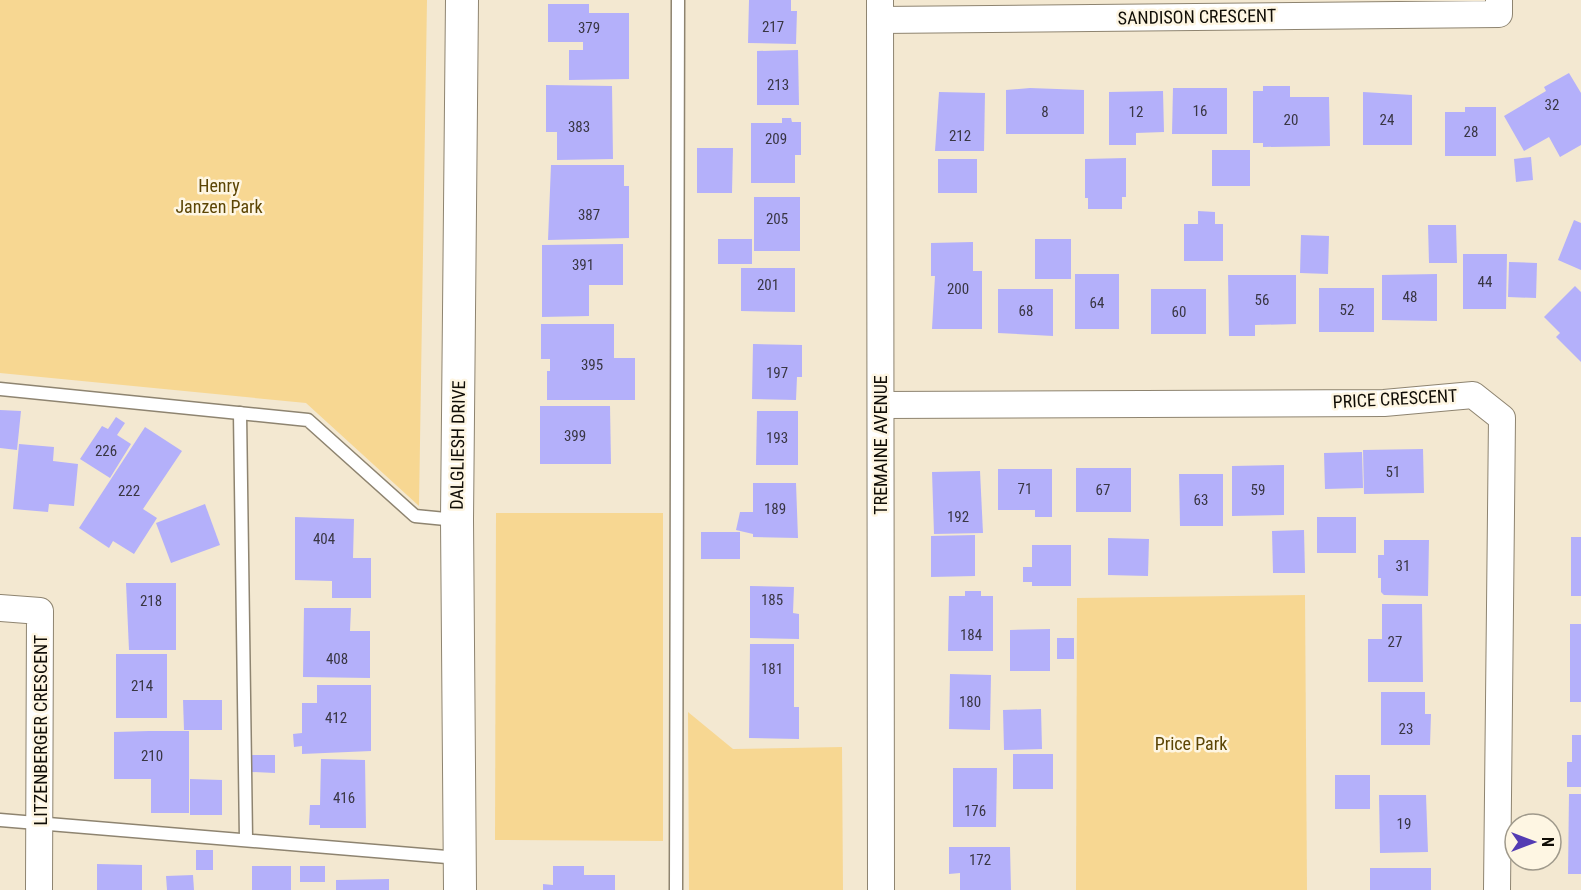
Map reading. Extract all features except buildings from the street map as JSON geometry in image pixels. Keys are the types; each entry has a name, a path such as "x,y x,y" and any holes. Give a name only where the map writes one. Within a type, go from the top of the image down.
{"street":[{"name":"DALGLIESH DRIVE","path":"460,890 457,520 462,0"},
{"name":"SANDISON CRESCENT","path":"880,10 1500,15 1499,0"},
{"name":"TREMAINE AVENUE","path":"880,10 880,890"},
{"name":"PRICE CRESCENT","path":"881,405 1384,402 1473,395 1502,418 1497,890"},
{"name":"LITZENBERGER CRESCENT","path":"0,608 40,611 39,890"}],"lane":[{"path":"676,890 678,0"},
{"path":"0,389 308,420 415,516 457,520"},
{"path":"240,413 246,839"},
{"path":"0,820 459,858"}],"green space":[{"name":"Henry Janzen Park","path":"0,0 427,0 419,506 306,403 0,373"},
{"path":"496,513 663,513 663,841 495,840"},
{"name":"Price Park","path":"1305,595 1307,890 1076,890 1077,598"},
{"path":"688,712 733,749 842,747 843,890 689,890"}]}
